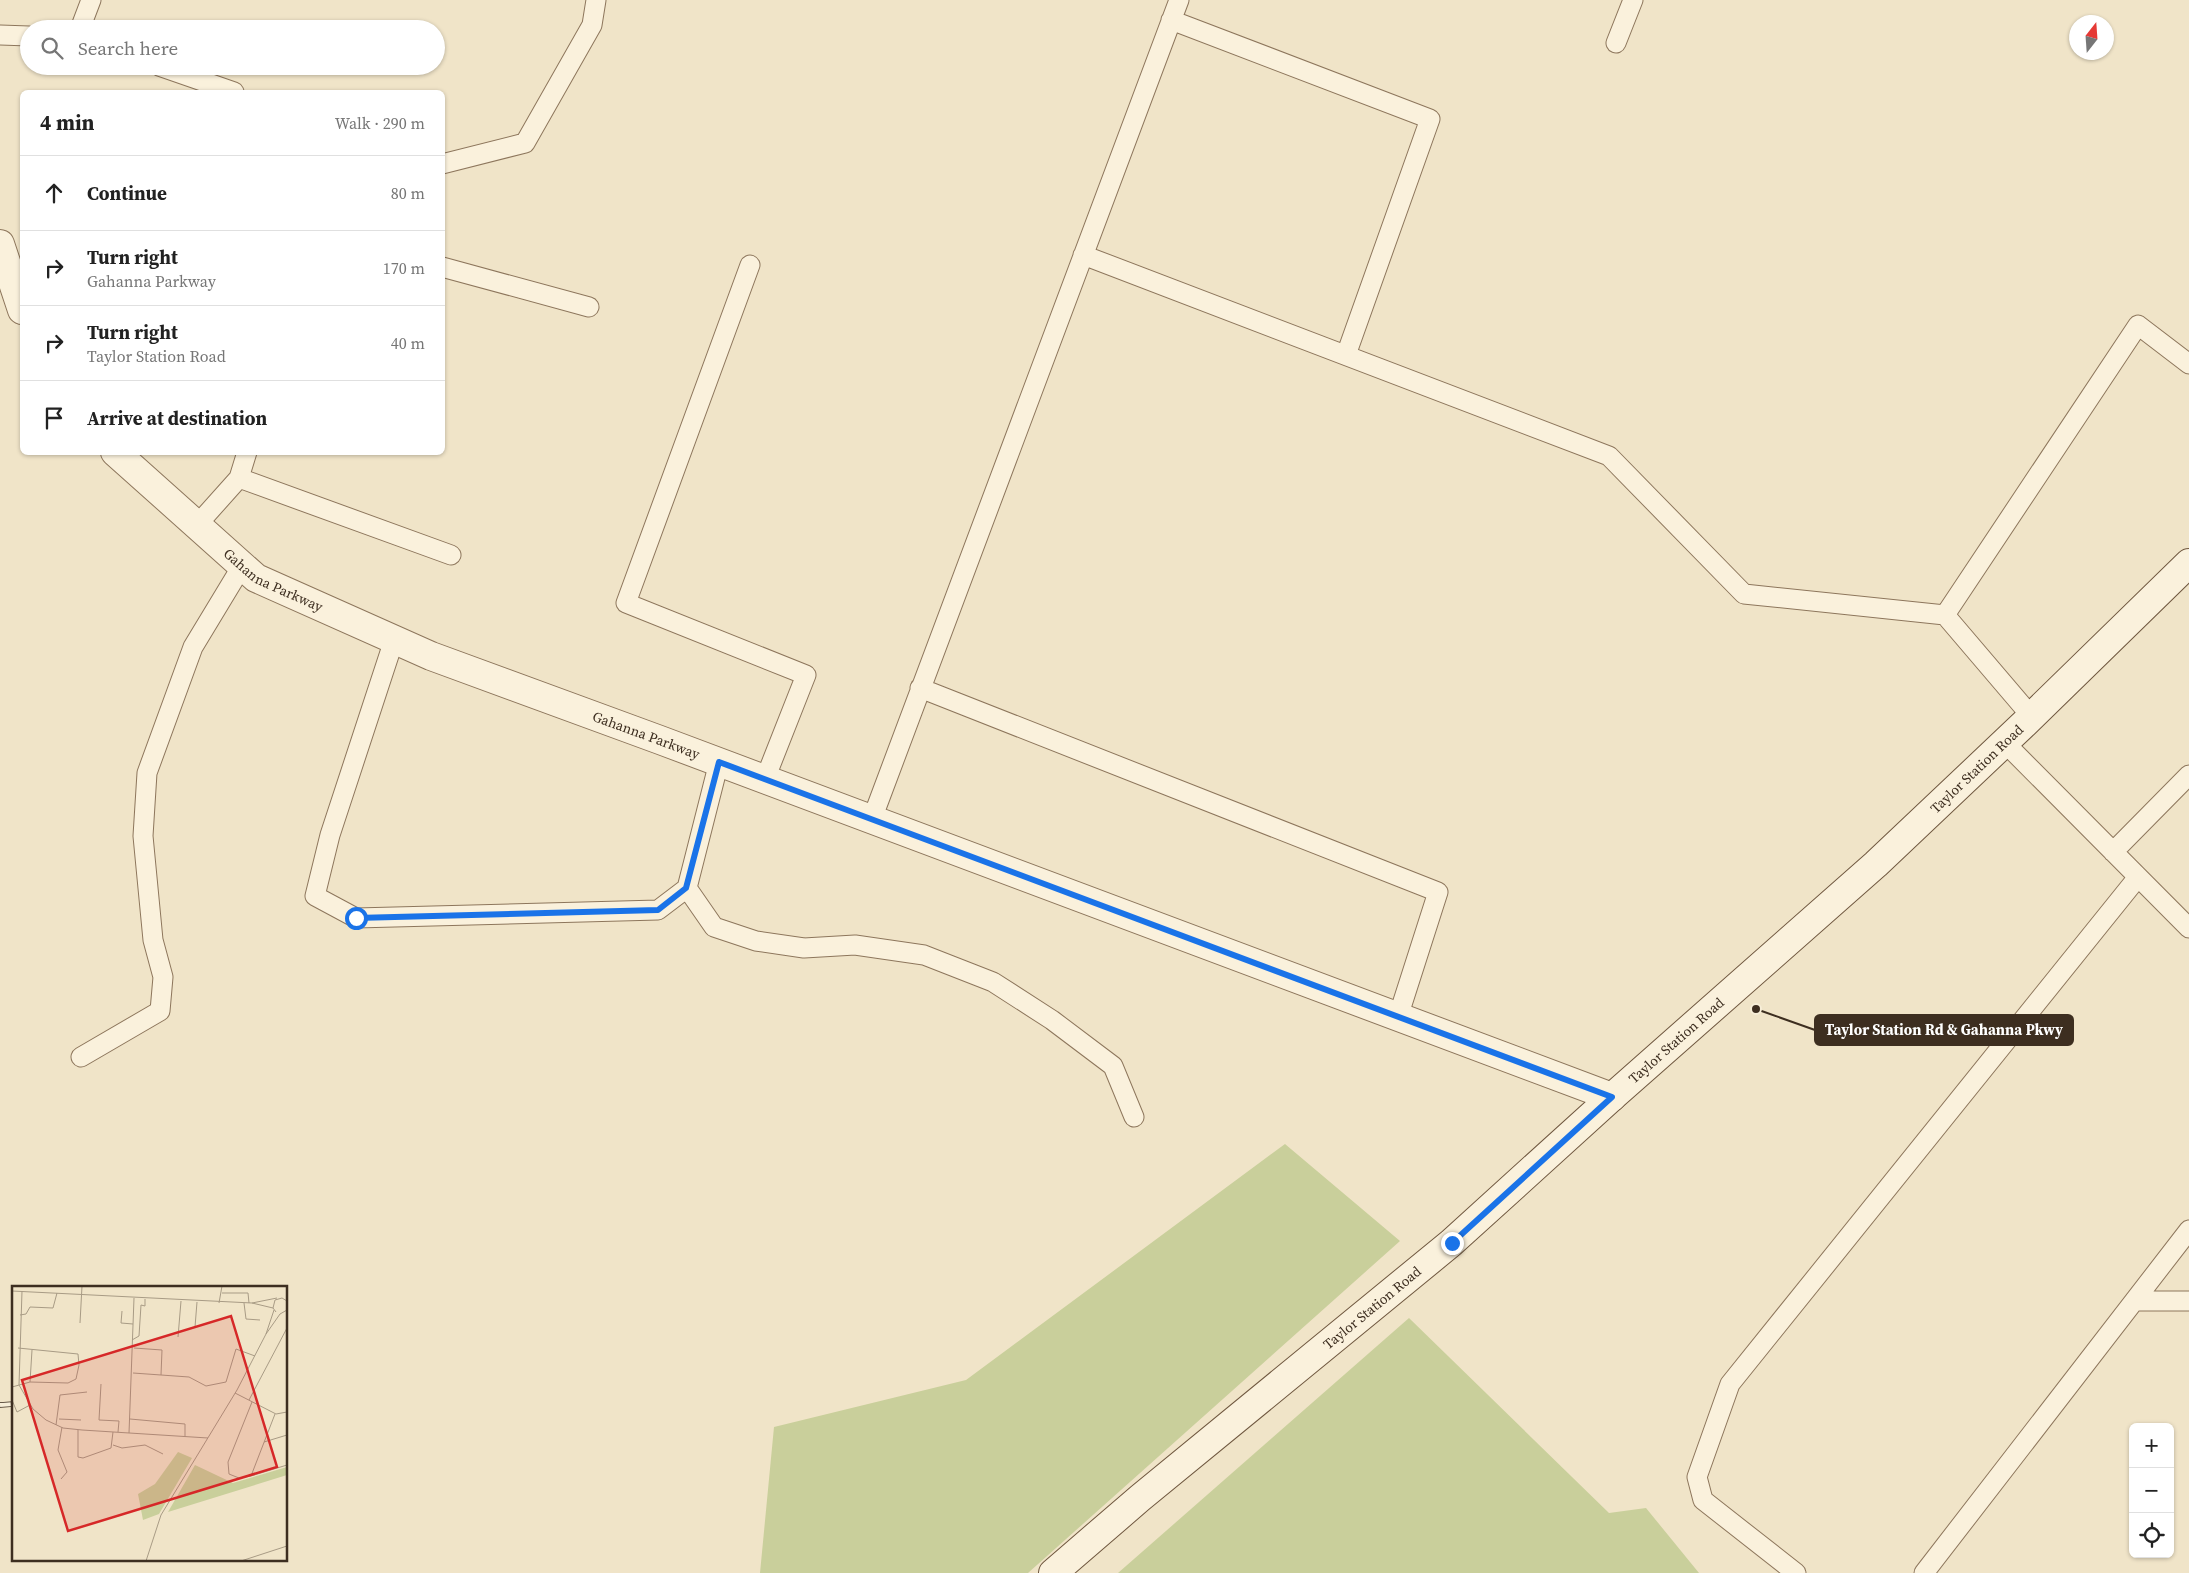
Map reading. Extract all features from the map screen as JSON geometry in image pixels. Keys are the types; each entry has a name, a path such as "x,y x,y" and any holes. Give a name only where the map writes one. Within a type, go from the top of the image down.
{"street":[{"path":"2,255 20,304"},
{"name":"Gahanna Parkway","path":"118,455 256,578 431,656 765,779 1612,1097"},
{"name":"Taylor Station Road","path":"1053,1573 1140,1498 1452,1243 1612,1097 1876,864 2005,743 2189,563"}],"lane":[{"path":"83,20 91,0"},
{"path":"445,163 524,143 592,24 596,0"},
{"path":"872,819 1179,0"},
{"path":"1616,43 1633,0"},
{"path":"1172,20 1430,119 1346,355"},
{"path":"0,35 20,36"},
{"path":"185,75 228,90"},
{"path":"1083,255 1609,456 1744,594 1945,615 2032,717"},
{"path":"750,265 626,603 806,675 765,779"},
{"path":"445,267 589,306"},
{"path":"1945,615 2138,325 2189,364"},
{"path":"196,525 239,478 246,455"},
{"path":"239,478 451,555"},
{"path":"81,1057 160,1011 163,977 153,940 143,836 147,773 193,647 242,566"},
{"path":"394,640 330,835 316,896 356,918 658,910 686,888 719,762"},
{"path":"920,688 1438,892 1398,1017"},
{"path":"2005,743 2189,928"},
{"path":"2113,852 2189,775"},
{"path":"1796,1573 1703,1500 1697,1476 1730,1384 2138,878"},
{"path":"686,888 714,927 756,941 804,948 855,946 924,955 993,982 1052,1020 1112,1066 1134,1117"},
{"path":"1924,1573 2189,1230"},
{"path":"2134,1301 2189,1301"}],"green space":[{"path":"1285,1144 1400,1241 1028,1573 760,1573 774,1427 966,1380"},
{"path":"1409,1318 1609,1513 1646,1508 1699,1573 1118,1573"}],"railway":[{"path":"0,1405 12,1404"}],"place":[{"name":"Taylor Station Rd & Gahanna Pkwy","path":"1756,1009"}],"route":[{"path":"356,918 658,910 686,888 719,762 1612,1097 1452,1243"}]}
